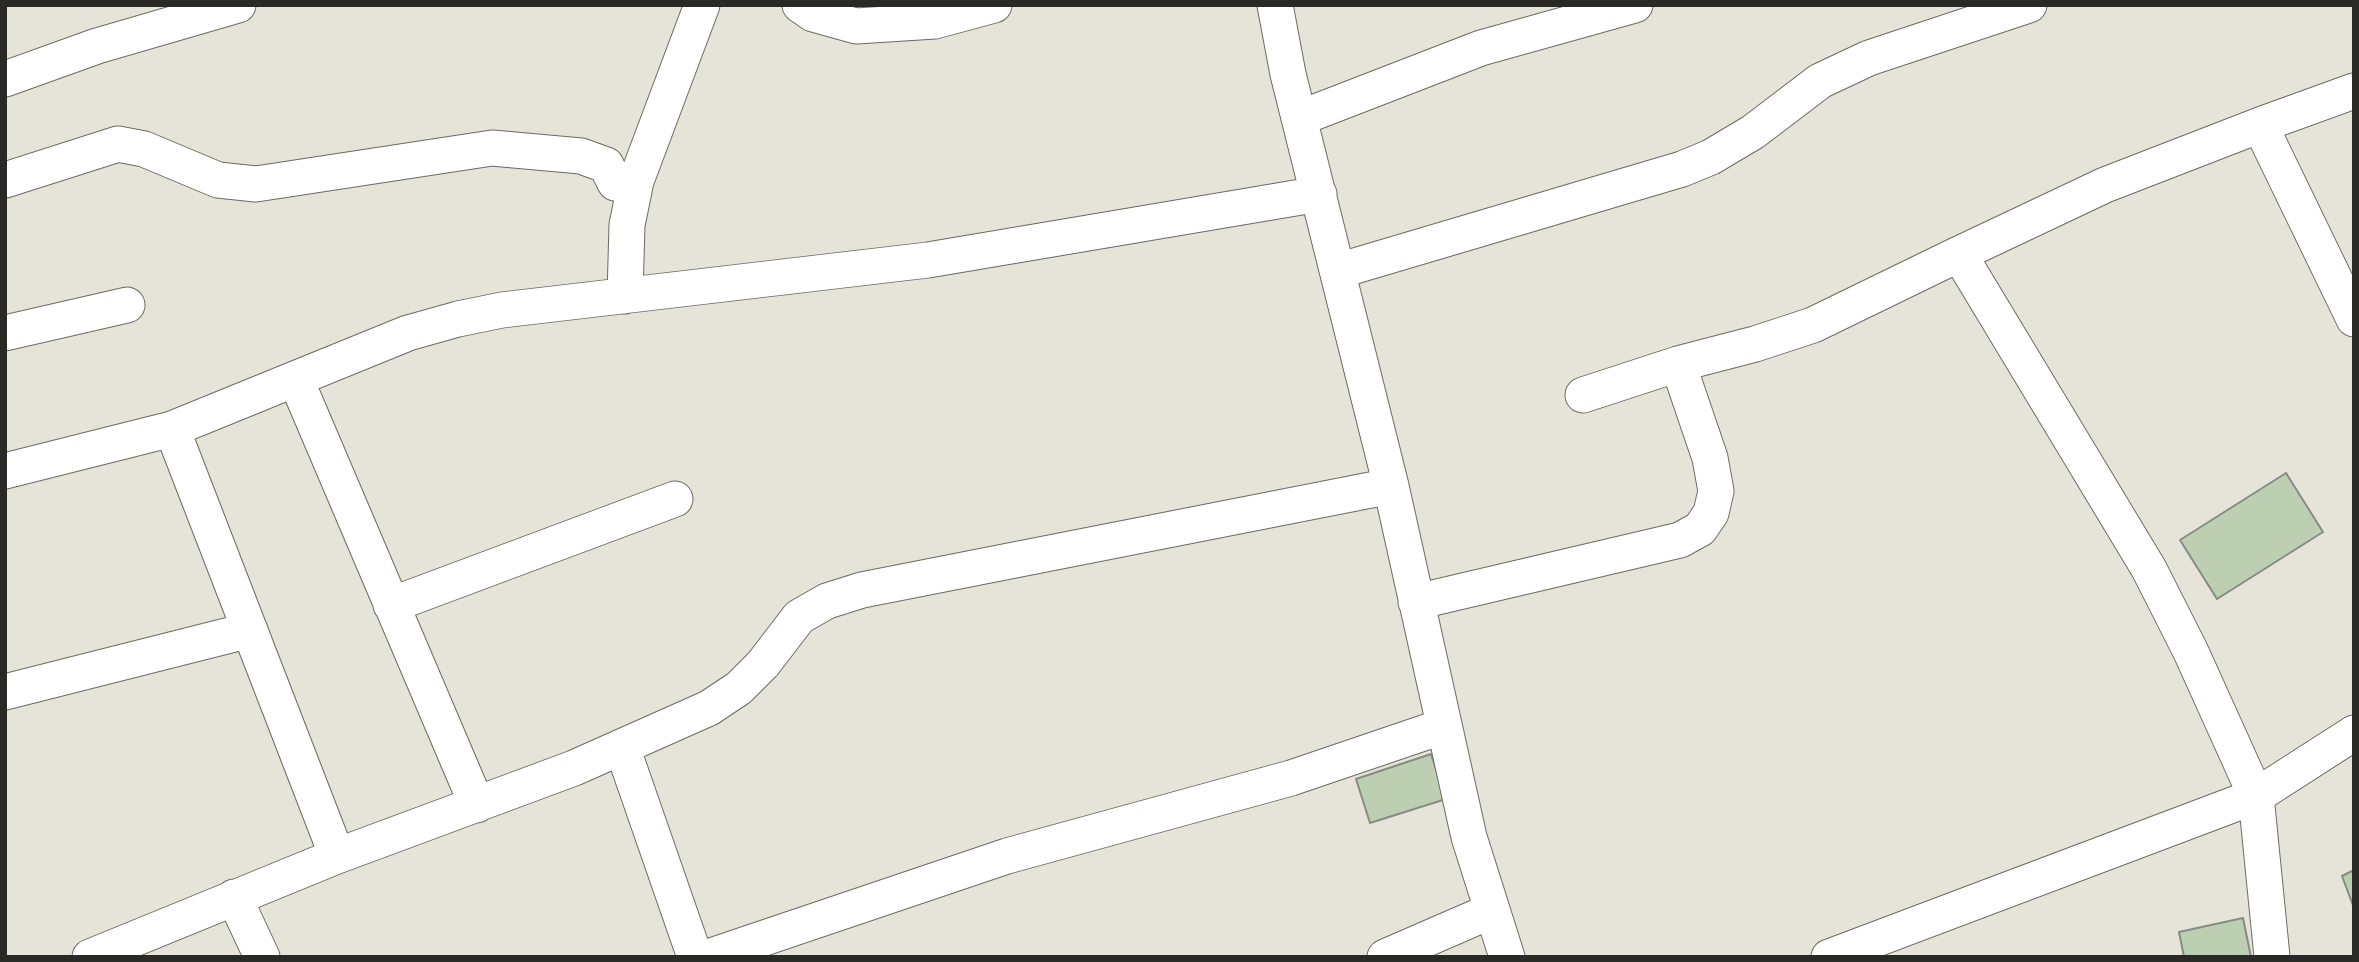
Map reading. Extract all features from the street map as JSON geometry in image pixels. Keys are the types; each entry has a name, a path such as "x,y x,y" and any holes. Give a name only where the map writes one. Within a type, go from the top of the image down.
{"street":[{"path":"5,79 97,46 238,5"},
{"path":"625,296 627,225 636,181 702,5"},
{"path":"800,5 823,18 856,26 935,21 993,5"},
{"path":"1275,5 1300,118 1391,486 1469,838 1507,957"},
{"path":"1300,118 1481,48 1635,5"},
{"path":"1338,271 1682,169 1722,151 1753,132 1820,81 1869,58 2029,5"},
{"path":"1583,395 1813,324 2105,185 2354,91"},
{"path":"2260,125 2354,319"},
{"path":"5,180 44,165 118,144 144,149 218,180 256,184 492,148 581,156 606,165 615,183 636,181"},
{"path":"5,471 172,429 408,333 458,319 502,310 928,260 1319,194"},
{"path":"1959,254 2149,569 2191,652 2256,796 2272,957"},
{"path":"5,334 127,305"},
{"path":"1416,602 1680,540 1700,529 1711,513 1716,491 1710,458 1678,364"},
{"path":"296,380 477,805"},
{"path":"172,429 337,856"},
{"path":"90,957 337,856 477,805 622,747 709,708 739,688 799,617 827,600 862,590 1391,486"},
{"path":"391,605 675,499"},
{"path":"5,692 250,630"},
{"path":"708,957 1007,856 1291,778 1444,726"},
{"path":"1829,957 2256,796 2354,733"},
{"path":"622,747 695,957"},
{"path":"234,897 262,957"},
{"path":"1385,957 1491,911"}],"building":[{"path":"2286,473 2323,532 2217,599 2180,540"},
{"path":"1431,754 1446,799 1370,823 1356,779"},
{"path":"2354,870 2354,908 2342,876"},
{"path":"2243,918 2251,957 2184,957 2179,932"}]}
